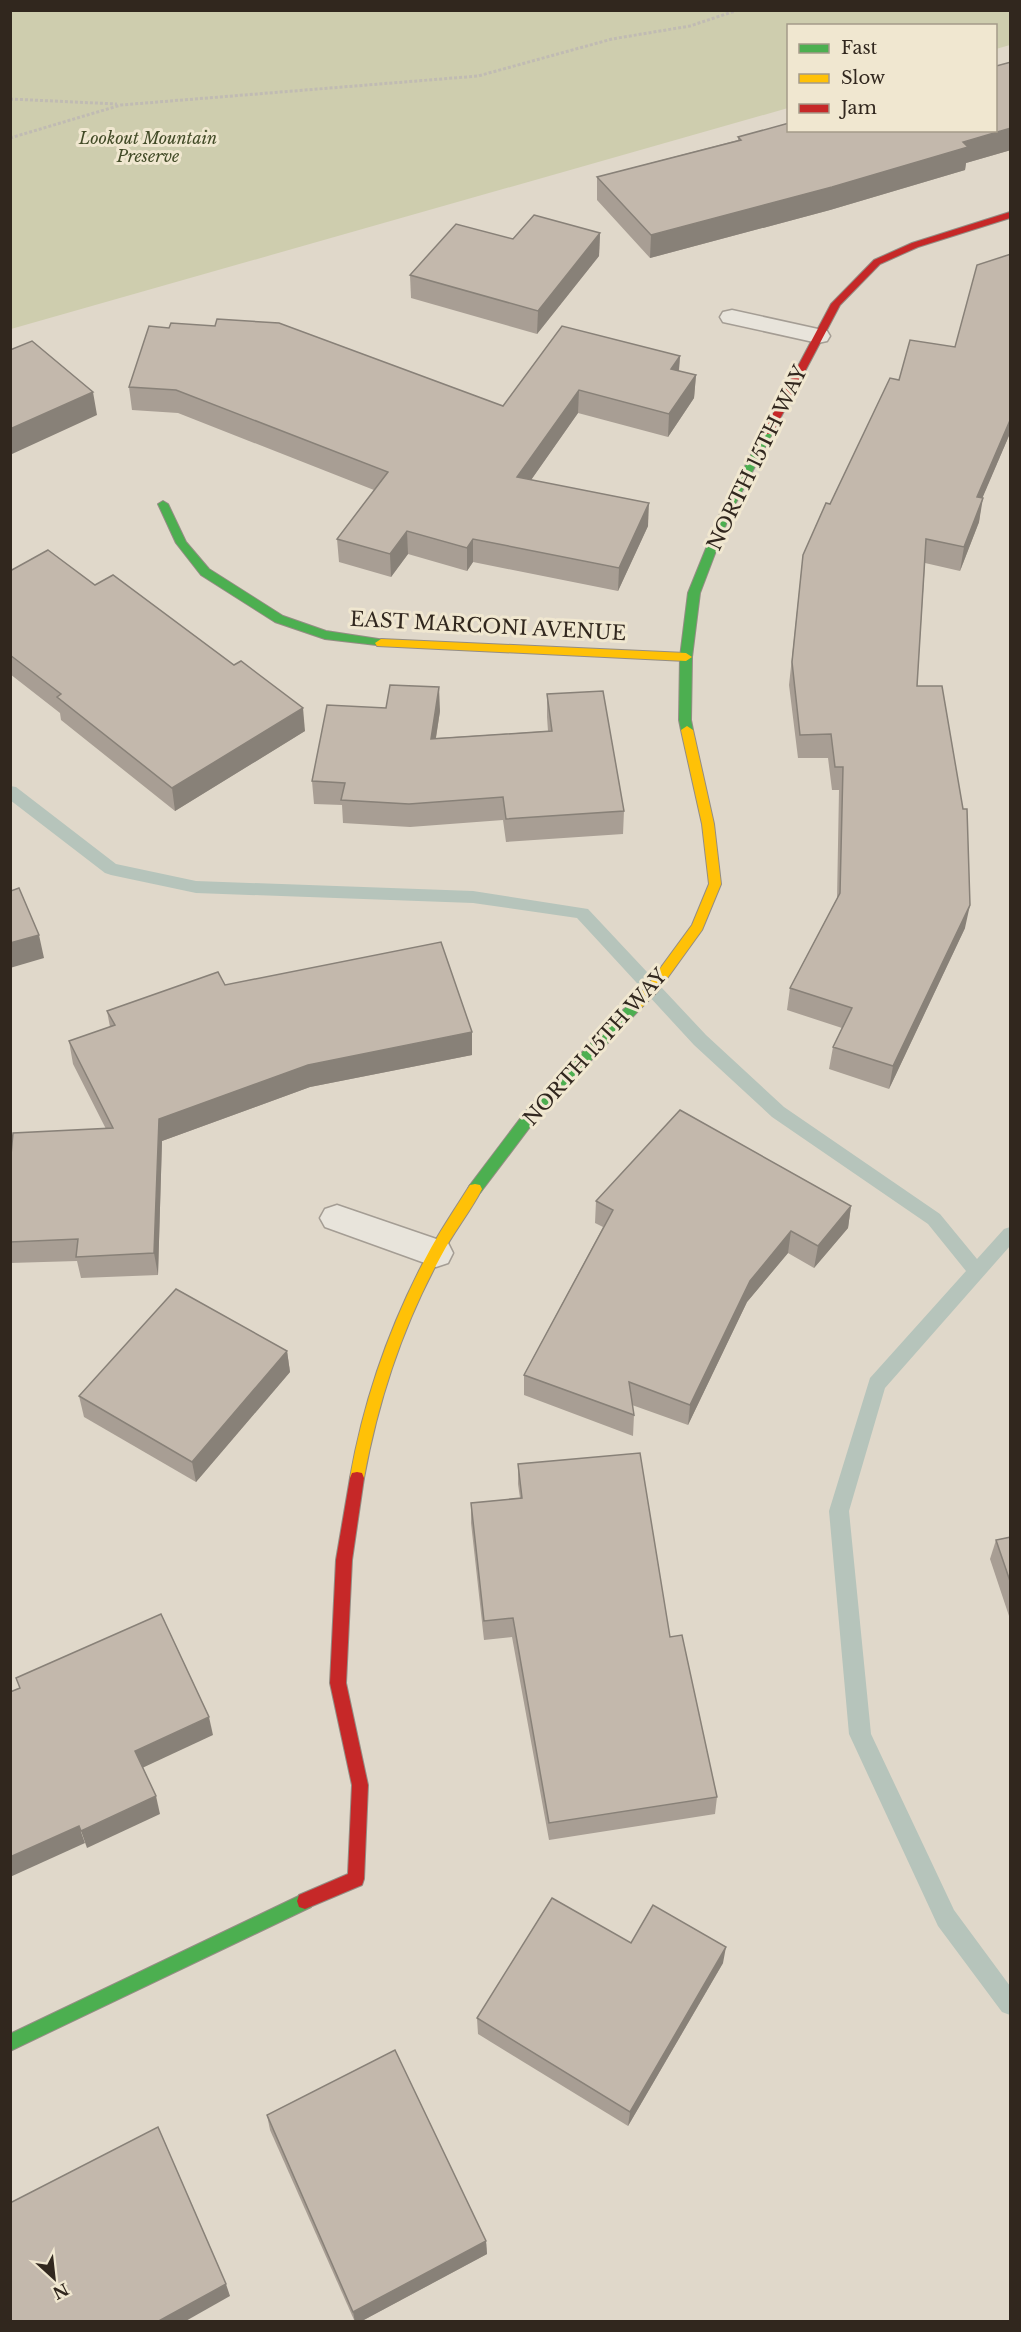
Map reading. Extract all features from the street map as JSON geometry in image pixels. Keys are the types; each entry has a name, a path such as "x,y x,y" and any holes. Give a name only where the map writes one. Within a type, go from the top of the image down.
{"street":[{"name":"NORTH 15TH WAY","path":"10,2043 268,1918 356,1879 360,1785 338,1683 344,1560 362,1443 399,1334 436,1253 477,1186 534,1111 653,988 698,927 715,884 708,824 685,720 686,657 694,593 725,514 818,336 836,304 877,262 915,245 1011,215"},
{"path":"732,317 818,336"},
{"name":"EAST MARCONI AVENUE","path":"163,504 182,543 205,573 279,619 325,635 382,643 686,657"},
{"path":"337,1218 436,1253"}],"path":[{"path":"10,99 121,105 478,76 612,39 690,26 738,10"},
{"path":"10,138 121,105"}],"green space":[{"name":"Lookout Mountain Preserve","path":"11,10 1010,10 1010,45 997,49 997,24 787,24 787,108 11,329"}],"building":[{"path":"1011,62 1011,128 963,142 968,147 832,187 651,235 597,177 741,140 738,137 787,124 787,132 997,132 997,66"},
{"path":"534,215 600,233 538,311 410,275 456,224 513,239"},
{"path":"1011,254 1011,418 977,497 983,498 964,547 926,539 917,686 942,686 963,809 967,809 970,905 893,1066 833,1047 852,1008 790,988 840,893 843,767 835,767 831,734 800,735 792,662 803,555 826,503 830,504 890,378 899,380 910,340 955,347 977,265"},
{"path":"217,319 279,323 503,406 562,326 680,356 671,369 696,375 669,414 579,390 517,477 649,503 619,568 473,539 467,548 407,531 390,554 337,539 388,472 176,390 129,387 149,326 169,328 171,323 215,326"},
{"path":"32,341 93,392 10,429 10,350"},
{"path":"48,550 95,585 113,575 234,665 241,661 303,708 172,788 57,697 61,694 10,655 10,571"},
{"path":"390,685 439,687 431,739 552,731 547,694 603,691 624,811 506,819 503,797 409,804 341,800 345,783 312,781 327,705 386,708"},
{"path":"19,888 39,935 10,943 10,890"},
{"path":"441,942 472,1032 308,1065 159,1119 154,1253 76,1257 78,1239 10,1242 10,1166 13,1133 113,1128 69,1041 115,1025 107,1011 218,972 225,985"},
{"path":"680,1110 851,1206 818,1246 791,1231 750,1281 690,1405 629,1382 634,1415 524,1375 613,1210 596,1201"},
{"path":"176,1289 287,1351 192,1462 79,1396"},
{"path":"640,1453 670,1637 682,1635 717,1797 549,1823 513,1618 484,1621 471,1503 522,1498 518,1464"},
{"path":"1011,1537 1011,1584 996,1540"},
{"path":"161,1614 209,1717 135,1751 156,1796 81,1831 79,1826 10,1857 10,1692 20,1688 16,1678"},
{"path":"552,1898 631,1943 653,1905 726,1947 630,2112 477,2018"},
{"path":"395,2050 486,2241 353,2312 267,2115"},
{"path":"158,2127 226,2284 157,2322 10,2322 10,2203"}],"waterway":[{"path":"10,791 111,869 196,887 473,897 582,913 700,1040 778,1112 934,1219 977,1272"},
{"path":"977,1272 1010,1234"},
{"path":"977,1272 877,1384 839,1511 860,1734 946,1918 1010,2004"}],"traffic: fast":[{"path":"687,730 685,720 686,657 694,593 725,514 768,432"},
{"path":"163,504 181,543 205,572 279,619 325,635 381,643"},
{"path":"475,1189 534,1111 636,1005"},
{"path":"10,2043 305,1901"}],"traffic: slow":[{"path":"381,643 686,657"},
{"path":"636,1005 653,988 698,927 715,884 708,824 687,730"},
{"path":"357,1478 377,1392 399,1332 436,1252 475,1189"}],"traffic: jam":[{"path":"768,432 836,304 877,262 915,245 1010,215"},
{"path":"305,1901 356,1879 360,1785 338,1683 344,1560 357,1478"}]}
